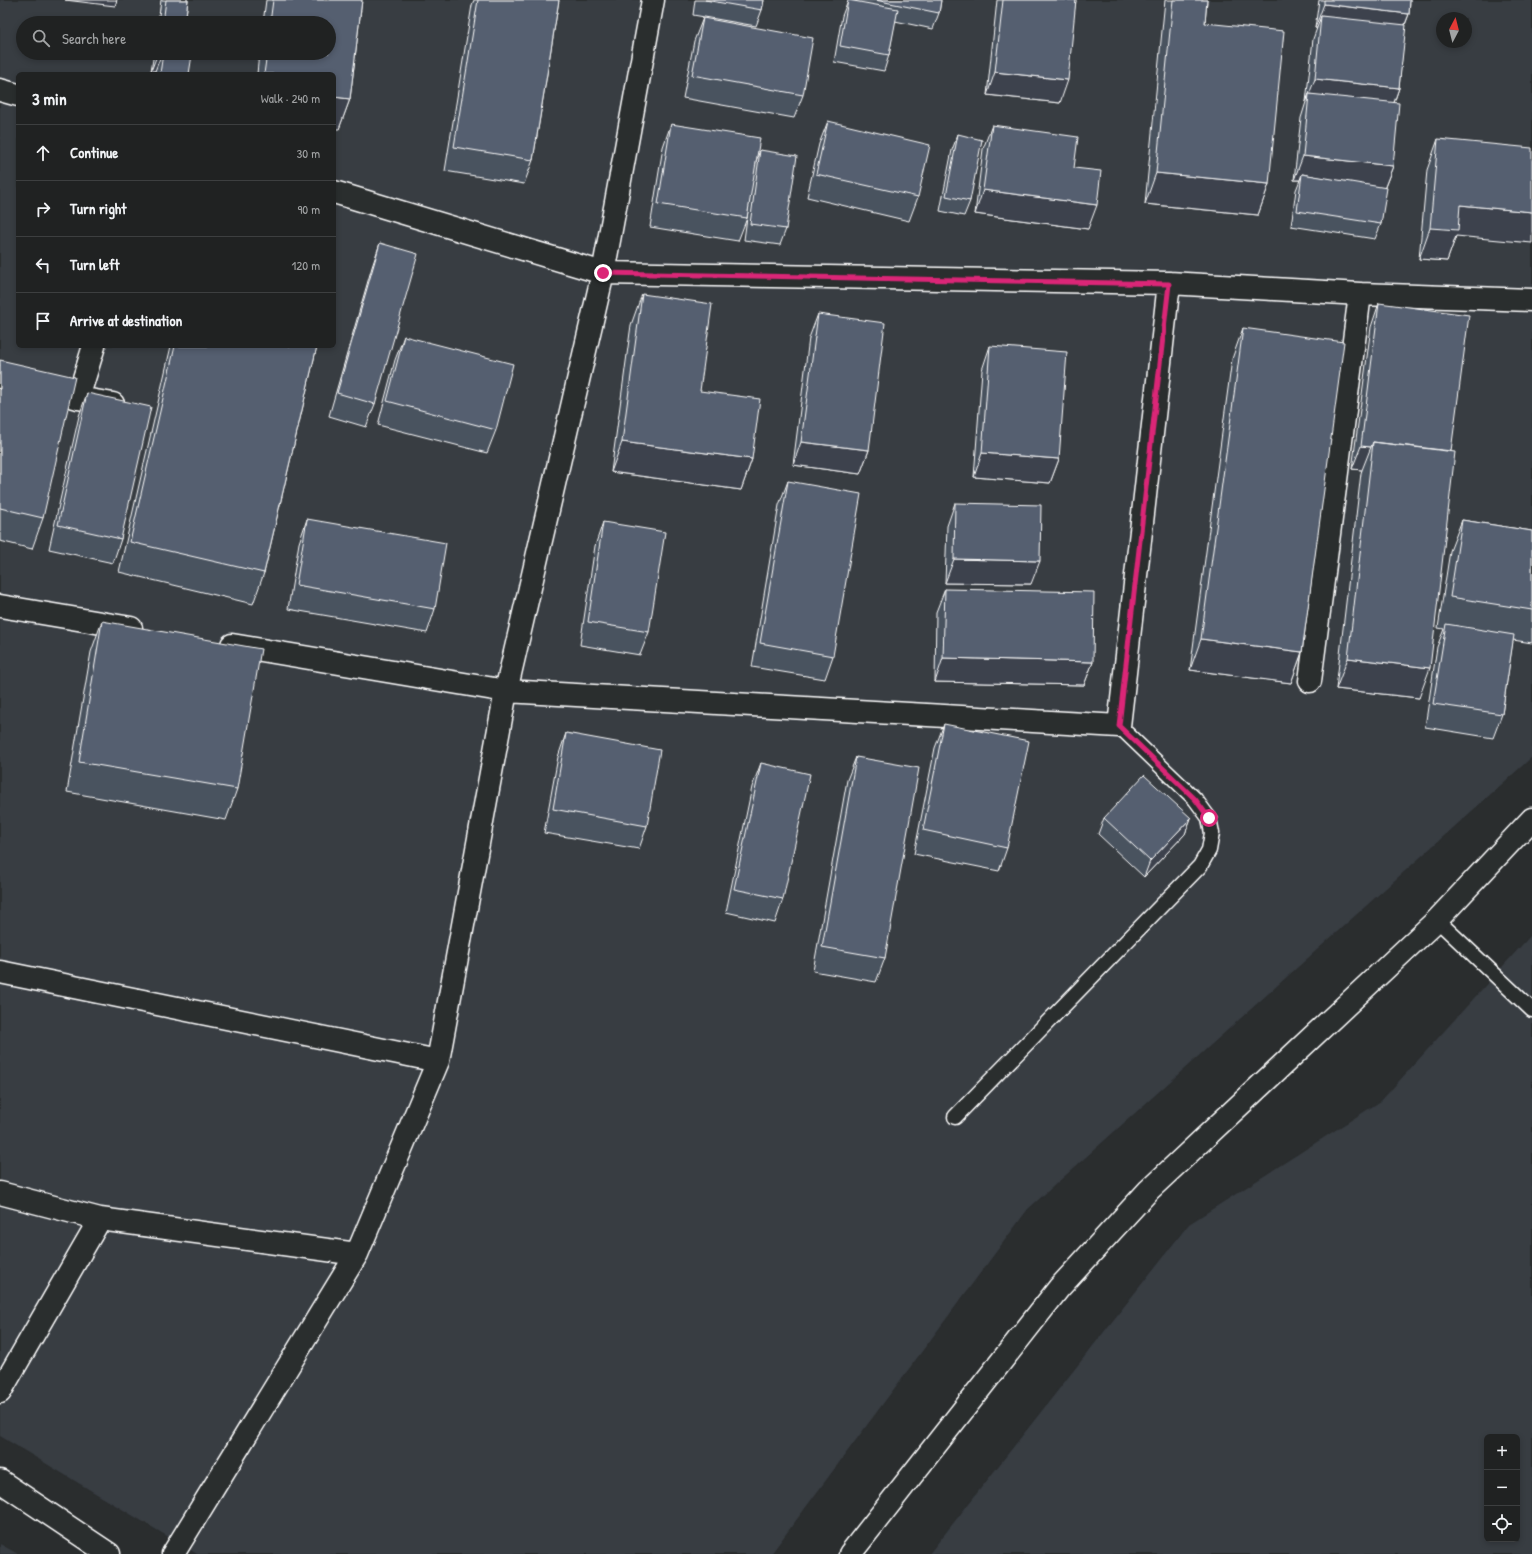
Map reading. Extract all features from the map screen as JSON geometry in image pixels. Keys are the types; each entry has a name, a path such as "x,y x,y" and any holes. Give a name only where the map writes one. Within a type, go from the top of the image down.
{"street":[{"path":"173,1554 356,1254 438,1061 506,690 603,273 653,0"},
{"path":"0,90 16,94"},
{"path":"336,193 603,273 1169,284 1360,294 1532,300"},
{"path":"210,641 506,690 1119,726 1169,284"},
{"path":"1310,681 1360,294"},
{"path":"78,398 93,348"},
{"path":"0,377 78,398 131,408"},
{"path":"0,606 148,630"},
{"path":"850,1554 1060,1288 1144,1196 1437,920 1532,819"},
{"path":"0,972 438,1061"},
{"path":"0,1193 100,1219 356,1254"},
{"path":"0,1392 100,1219"},
{"path":"0,1481 109,1554"}],"lane":[{"path":"955,1118 1200,866 1209,850 1212,833 1209,818 1195,799 1119,726"},
{"path":"1437,920 1532,1010"}],"shaded area":[{"path":"0,0 1532,0 1532,757 1028,1209 771,1554 197,1554 0,1436"},
{"path":"1532,934 1532,1554 929,1554 1189,1224 1381,1101"},
{"path":"0,1544 18,1554 0,1554"}],"building":[{"path":"166,0 188,0 186,16 164,16"},
{"path":"273,0 362,0 350,99 336,97 336,72 264,72 266,60 336,60 336,16 271,16"},
{"path":"478,0 559,0 533,160 454,147"},
{"path":"705,0 764,0 762,10"},
{"path":"848,0 898,9 889,55 840,46"},
{"path":"875,0 941,0 939,13"},
{"path":"1003,0 1076,0 1068,80 995,72"},
{"path":"1173,0 1207,0 1205,23 1284,31 1269,184 1156,173"},
{"path":"1324,0 1410,0 1409,14 1324,4"},
{"path":"1321,16 1406,25 1399,88 1315,79"},
{"path":"703,18 813,38 803,95 692,75"},
{"path":"162,60 191,60 189,72 160,72"},
{"path":"1309,94 1399,103 1393,166 1303,156"},
{"path":"828,121 930,145 918,197 816,174"},
{"path":"671,124 760,138 747,218 658,204"},
{"path":"992,125 1078,137 1074,168 1101,171 1097,205 983,190"},
{"path":"958,134 982,140 970,201 946,196"},
{"path":"1438,139 1532,148 1532,212 1460,205 1458,230 1430,228"},
{"path":"760,150 797,156 786,229 750,224"},
{"path":"1302,174 1387,188 1381,224 1297,211"},
{"path":"380,243 418,254 375,404 337,393"},
{"path":"642,294 712,304 700,391 760,399 752,459 622,442"},
{"path":"1379,303 1469,315 1451,451 1373,442 1371,447 1361,446"},
{"path":"818,314 885,323 869,450 801,442"},
{"path":"1243,328 1344,342 1302,652 1201,639"},
{"path":"404,336 513,364 496,430 387,401"},
{"path":"990,346 1067,352 1059,459 982,453"},
{"path":"175,348 317,348 264,573 130,542"},
{"path":"0,360 75,377 43,518 0,508"},
{"path":"87,393 151,407 121,539 58,525"},
{"path":"1373,442 1455,452 1430,668 1348,658"},
{"path":"788,481 861,494 833,656 760,643"},
{"path":"955,503 1041,505 1040,561 954,559"},
{"path":"307,519 446,543 435,609 296,585"},
{"path":"1462,520 1532,531 1532,610 1450,597"},
{"path":"603,522 665,532 649,632 588,622"},
{"path":"945,589 1094,592 1093,662 943,658"},
{"path":"102,621 261,649 237,789 79,762"},
{"path":"1446,624 1514,635 1502,714 1433,704"},
{"path":"944,724 1029,741 1007,848 923,830"},
{"path":"566,733 660,750 647,826 553,809"},
{"path":"856,757 919,768 885,958 822,947"},
{"path":"761,763 810,774 783,899 734,889"},
{"path":"1144,775 1191,818 1150,861 1104,818"}],"route":[{"path":"603,273 1169,284 1119,726 1195,799 1209,818"}]}
